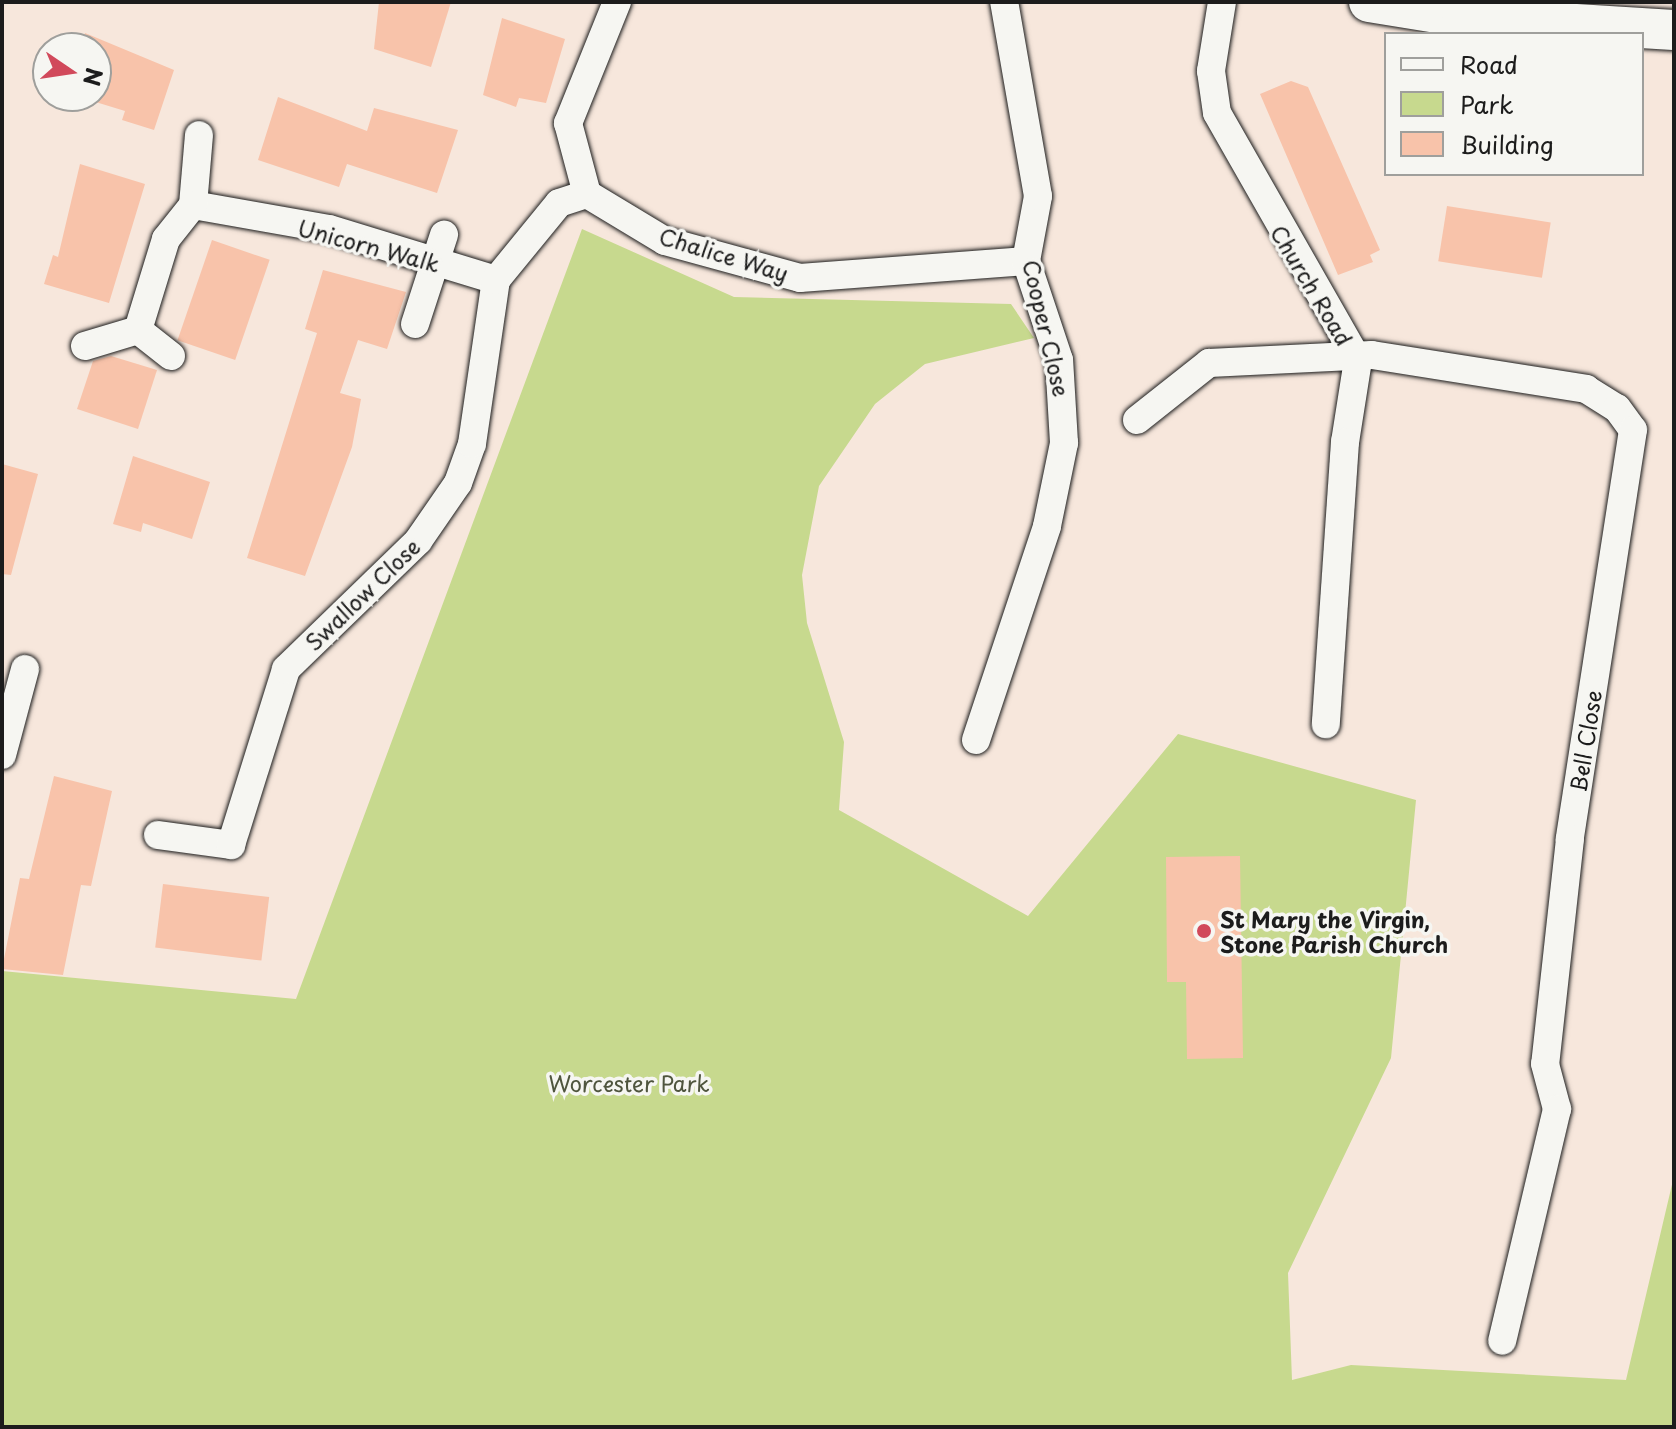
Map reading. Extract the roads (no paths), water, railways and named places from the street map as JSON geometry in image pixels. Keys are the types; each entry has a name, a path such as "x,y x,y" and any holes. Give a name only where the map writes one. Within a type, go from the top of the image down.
{"street":[{"path":"496,280 559,203 587,194 568,123 617,2"},
{"name":"Cooper Close","path":"976,740 1047,526 1064,443 1059,360 1026,261 1038,196 1004,2"},
{"name":"Church Road","path":"1222,2 1211,71 1217,113 1358,360 1345,442 1326,724"},
{"path":"1369,2 1674,31"},
{"path":"138,330 166,239 193,205 190,149"},
{"name":"Chalice Way","path":"587,194 665,241 800,278 951,272 1026,261"},
{"name":"Unicorn Walk","path":"193,205 329,229 496,280"},
{"path":"415,324 444,235"},
{"name":"Swallow Close","path":"158,835 231,845 286,669 418,541 458,483 472,444 496,280"},
{"path":"85,346 138,330"},
{"path":"138,330 171,356"},
{"name":"Bell Close","path":"1137,420 1209,363 1358,360 1372,355 1586,389 1617,408 1634,434 1570,839 1545,1064 1557,1109 1502,1341"},
{"path":"2,755 25,669"}],"place":[{"name":"St Mary the Virgin, Stone Parish Church","path":"1204,931"}],"park label":[{"name":"Worcester Park","path":"629,1083"}]}
